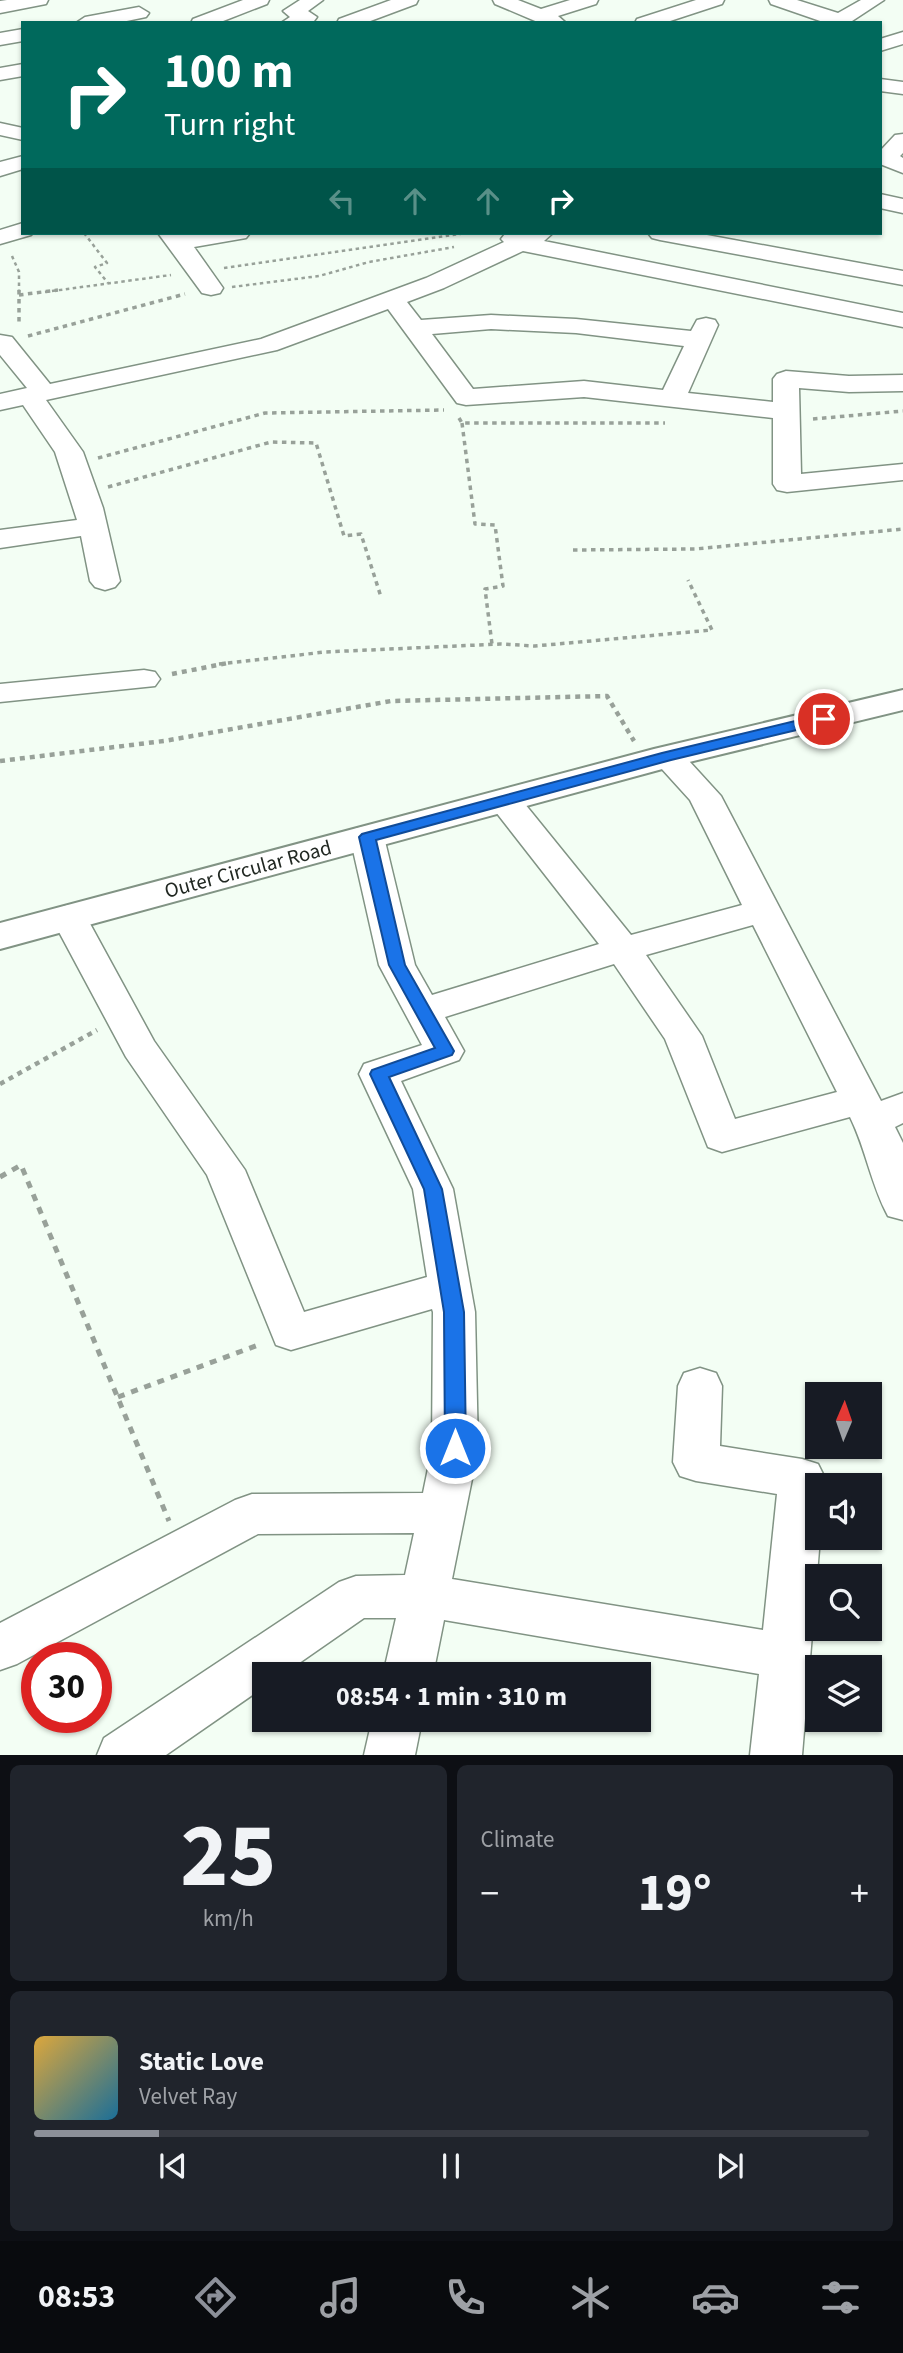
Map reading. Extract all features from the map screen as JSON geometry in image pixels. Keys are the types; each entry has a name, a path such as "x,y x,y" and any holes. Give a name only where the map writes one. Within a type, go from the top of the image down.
{"street":[{"path":"0,7 39,0"},
{"path":"205,21 260,0"},
{"path":"296,21 307,17 293,11 314,0"},
{"path":"351,21 409,0"},
{"path":"502,0 549,19 589,0"},
{"path":"666,0 688,8 715,9"},
{"path":"778,0 838,21 875,0"},
{"path":"193,4 221,15"},
{"path":"650,21 688,8"},
{"path":"94,21 137,12"},
{"path":"0,39 21,35"},
{"path":"882,44 903,38"},
{"path":"0,74 21,70"},
{"path":"882,85 903,88"},
{"path":"882,127 903,130"},
{"path":"0,128 21,133"},
{"path":"903,140 886,158 903,166"},
{"path":"0,169 21,163"},
{"path":"882,201 903,206"},
{"path":"174,237 206,235"},
{"path":"684,235 755,241 898,271"},
{"path":"174,237 205,280"},
{"path":"0,401 268,345 435,283 510,237 903,320"},
{"path":"393,299 467,397 584,389 669,411 784,416"},
{"path":"413,328 491,322 703,332 669,411"},
{"path":"11,340 69,452 93,526 105,581"},
{"path":"903,383 849,384 786,379 784,416 787,484 903,472"},
{"path":"0,539 93,526"},
{"path":"0,693 144,679"},
{"name":"Outer Circular Road","path":"0,936 658,759 903,700"},
{"path":"658,759 704,796 762,911 878,1109 883,1143 903,1205"},
{"path":"504,800 623,950 683,1036 722,1137 878,1109"},
{"path":"367,837 397,965 445,1051 379,1074 433,1189 454,1312 455,1448 411,1662"},
{"path":"423,1011 762,911"},
{"path":"69,917 139,1048 225,1170 291,1333 450,1287"},
{"path":"700,1386 696,1462 802,1478 776,1755"},
{"path":"0,1648 252,1514 442,1513"},
{"path":"122,1755 356,1597 425,1596 786,1657"},
{"path":"389,1755 394,1732"}],"path":[{"path":"9,234 19,272 19,295 11,340 205,280 456,235"},
{"path":"86,235 107,263 95,267 108,283"},
{"path":"19,295 108,283 205,280 268,284 319,276 369,262 510,237"},
{"path":"73,466 265,413 453,410 463,423 475,524 495,525 503,586 485,589 492,644"},
{"path":"463,423 669,411"},
{"path":"784,416 903,411"},
{"path":"83,493 271,442 316,443 344,536 361,534 381,597"},
{"path":"573,550 695,548 903,529"},
{"path":"144,679 231,663 326,652 492,644 535,646 712,631 688,580"},
{"path":"0,761 164,741 391,701 607,696 658,759"},
{"path":"0,1084 85,1035 124,1021"},
{"path":"0,1177 21,1166 163,1511 186,1549"},
{"path":"118,1397 291,1333"}],"route":[{"path":"455,1448 454,1312 433,1189 379,1074 445,1051 397,965 367,837 667,757 824,719"}]}
